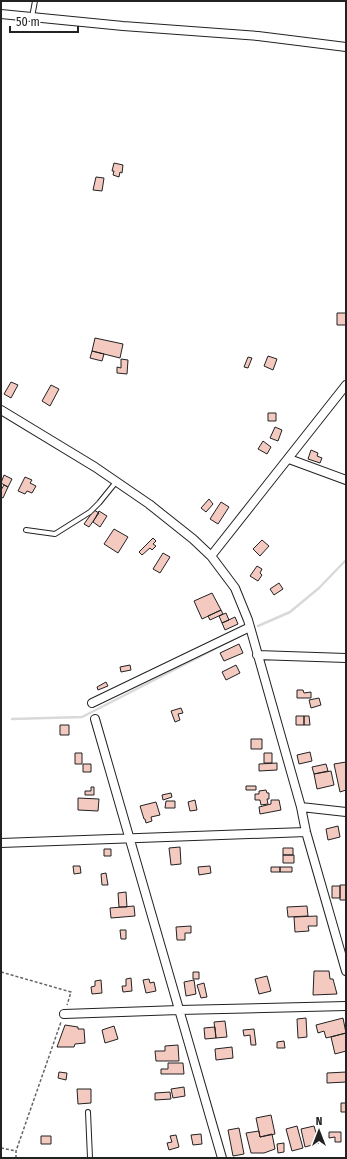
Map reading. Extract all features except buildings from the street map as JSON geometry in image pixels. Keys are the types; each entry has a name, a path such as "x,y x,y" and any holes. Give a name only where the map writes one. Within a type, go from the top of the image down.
{"street":[{"path":"1,14 123,26 258,36 346,47"},
{"path":"211,556 346,385"},
{"path":"1,410 95,467 149,504 211,556 234,588 250,627 346,971"},
{"path":"289,459 346,480"},
{"path":"92,703 250,627"},
{"path":"257,654 346,658"},
{"path":"95,719 222,1158"},
{"path":"301,807 346,812"},
{"path":"1,843 306,832"},
{"path":"64,1014 346,1006"}],"lane":[{"path":"32,17 34,1"},
{"path":"26,530 55,534 90,512 116,481"},
{"path":"88,1112 90,1158"}],"path":[{"path":"1,972 71,992 16,1151 16,1158"},
{"path":"1,1148 16,1151"}],"waterway":[{"path":"258,626 290,612 319,588 346,560"},
{"path":"12,719 82,717 244,634"}]}
